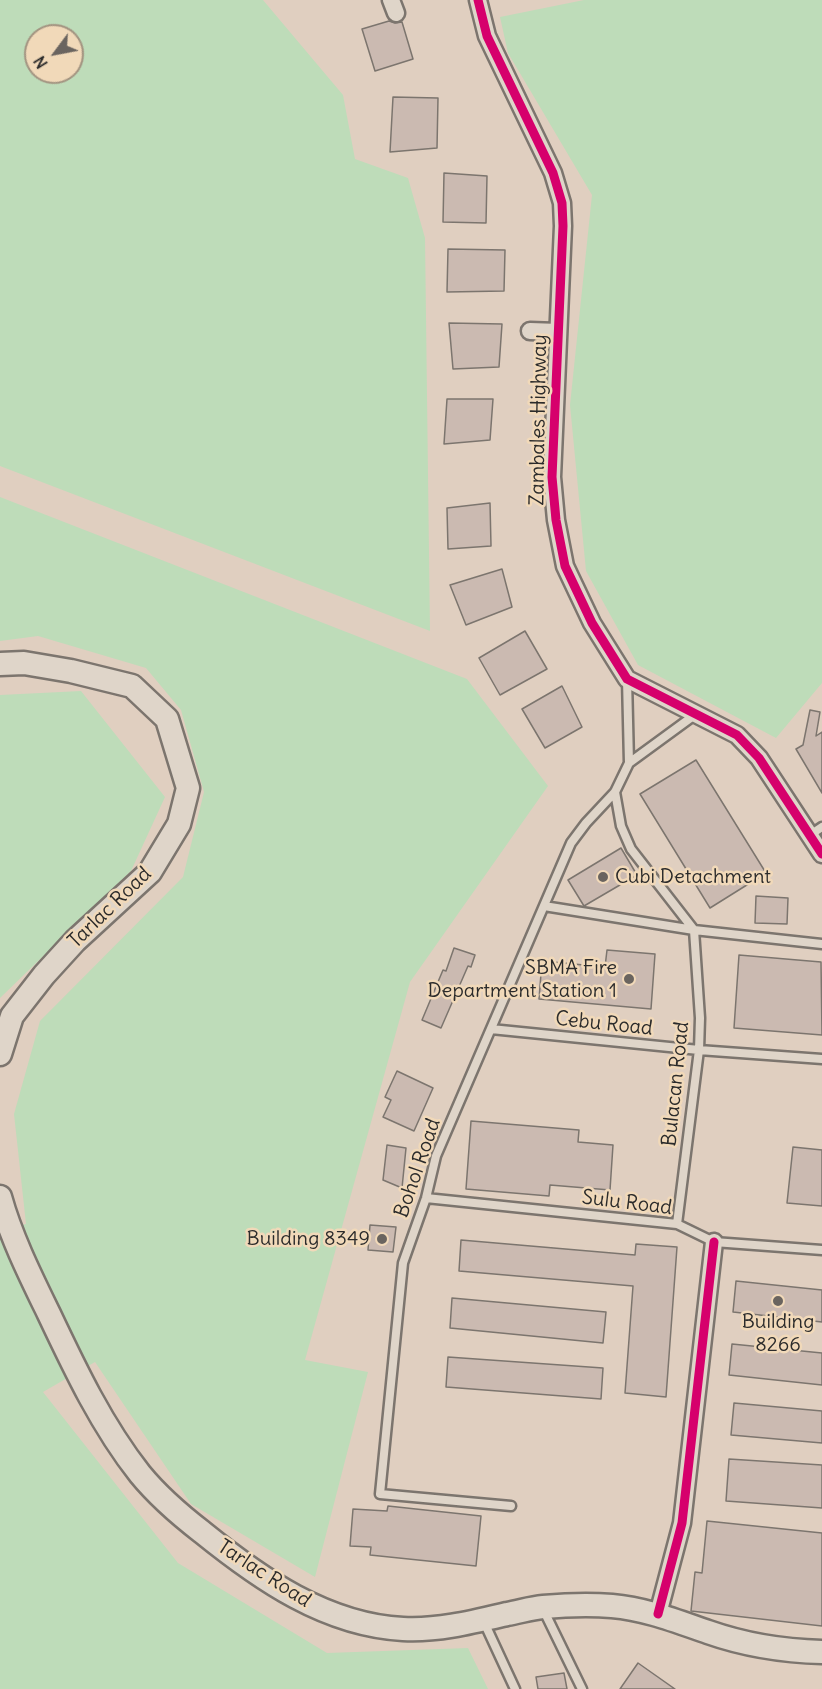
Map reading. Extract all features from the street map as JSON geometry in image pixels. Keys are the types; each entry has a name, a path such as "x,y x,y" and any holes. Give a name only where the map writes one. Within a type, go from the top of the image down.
{"main road":[{"name":"Tarlac Road","path":"0,664 24,663 132,686 167,719 188,788 179,824 150,872 75,941 44,975 12,1016 0,1054"},
{"name":"Tarlac Road","path":"0,1197 32,1279 67,1352 101,1416 140,1474 173,1509 223,1549 279,1588 310,1605 337,1616 401,1629 427,1629 542,1607 612,1606 658,1614 749,1644 792,1652 822,1652"}],"street":[{"name":"Zambales Highway","path":"478,0 487,36 553,173 562,202 563,226 552,477 555,520 565,566 592,623 627,679"},
{"path":"530,331 558,332"},
{"path":"627,679 737,735 759,758 816,831 822,854"},
{"path":"658,1614 682,1523 714,1242"}],"lane":[{"name":"Bohol Road","path":"511,1506 380,1494 403,1263 426,1198 436,1156 571,843 615,792 629,763 627,679"},
{"name":"Bohol Road","path":"629,763 696,714"},
{"path":"615,792 621,826 631,849 694,930"},
{"path":"544,906 694,930 822,944"},
{"name":"Bulacan Road","path":"677,1224 699,1050 700,1018 694,930"},
{"name":"Cebu Road","path":"491,1029 699,1050 822,1059"},
{"name":"Sulu Road","path":"426,1198 677,1224 714,1242 822,1250"},
{"path":"542,1607 582,1689"},
{"path":"483,1620 515,1689"}],"green space":[{"path":"0,0 263,0 343,95 355,159 408,178 425,238 430,631 0,466"},
{"path":"584,0 822,0 822,683 776,738 638,665 586,571 570,405 592,195 508,53 500,17"},
{"path":"0,497 467,679 548,786 410,982 305,1360 368,1372 315,1577 191,1504 95,1362 43,1392 178,1563 327,1653 468,1648 488,1689 0,1689 0,1231 26,1224 14,1114 40,1021 183,877 204,792 181,710 146,668 38,636 0,641"},
{"path":"81,691 165,797 131,871 0,998 0,695"}],"building":[{"path":"389,21 402,22 413,59 375,71 362,29"},
{"path":"393,97 438,98 437,148 390,152"},
{"path":"444,173 487,176 486,223 443,222"},
{"path":"448,249 505,250 504,291 447,292"},
{"path":"449,323 502,324 499,367 453,369"},
{"path":"447,399 493,399 490,440 444,444"},
{"path":"490,503 491,546 448,549 447,508"},
{"path":"502,569 512,607 466,625 450,585"},
{"path":"525,631 547,669 500,695 479,658"},
{"path":"562,686 582,727 545,748 522,709"},
{"path":"810,710 820,712 816,736 822,732 822,793 796,749 803,745"},
{"path":"696,760 766,873 710,908 640,794"},
{"name":"Cubi Detachment","path":"621,848 637,875 584,906 568,880"},
{"path":"756,896 788,898 787,924 755,923"},
{"path":"454,948 475,955 441,1028 422,1020 443,970 446,971"},
{"path":"607,950 655,954 651,1009 539,999 542,961 605,967"},
{"path":"739,955 821,962 822,1035 734,1028"},
{"path":"397,1071 433,1088 414,1131 383,1117 391,1100 385,1097"},
{"path":"471,1121 579,1130 578,1142 613,1145 610,1190 550,1185 549,1196 466,1189"},
{"path":"387,1145 406,1148 402,1188 383,1180"},
{"path":"793,1147 822,1150 822,1206 787,1203"},
{"name":"Building 8349","path":"370,1225 396,1227 393,1252 368,1250"},
{"path":"461,1240 635,1255 636,1244 677,1247 666,1397 625,1393 633,1286 459,1271"},
{"name":"Building 8266","path":"736,1281 822,1290 822,1322 733,1312"},
{"path":"452,1298 606,1312 603,1343 450,1328"},
{"path":"732,1344 822,1353 822,1385 729,1375"},
{"path":"448,1357 603,1368 601,1399 446,1387"},
{"path":"734,1403 822,1411 822,1443 731,1435"},
{"path":"729,1459 822,1465 822,1508 726,1501"},
{"path":"388,1506 481,1516 476,1566 370,1555 371,1547 350,1546 353,1509 387,1511"},
{"path":"707,1521 822,1533 822,1626 691,1611 695,1572 702,1573"},
{"path":"638,1663 675,1689 620,1689"},
{"path":"564,1673 567,1689 538,1689 536,1677"}],"cycle path":[{"path":"478,0 487,36 553,173 562,203 563,226 552,477 556,520 565,566 592,623 627,679 737,735 759,758 822,854"},
{"path":"658,1614 682,1523 714,1242"}],"place":[{"name":"Cubi Detachment","path":"603,877"},
{"name":"SBMA Fire Department Station 1","path":"629,979"},
{"name":"Building 8349","path":"382,1239"},
{"name":"Building 8266","path":"778,1301"}]}
